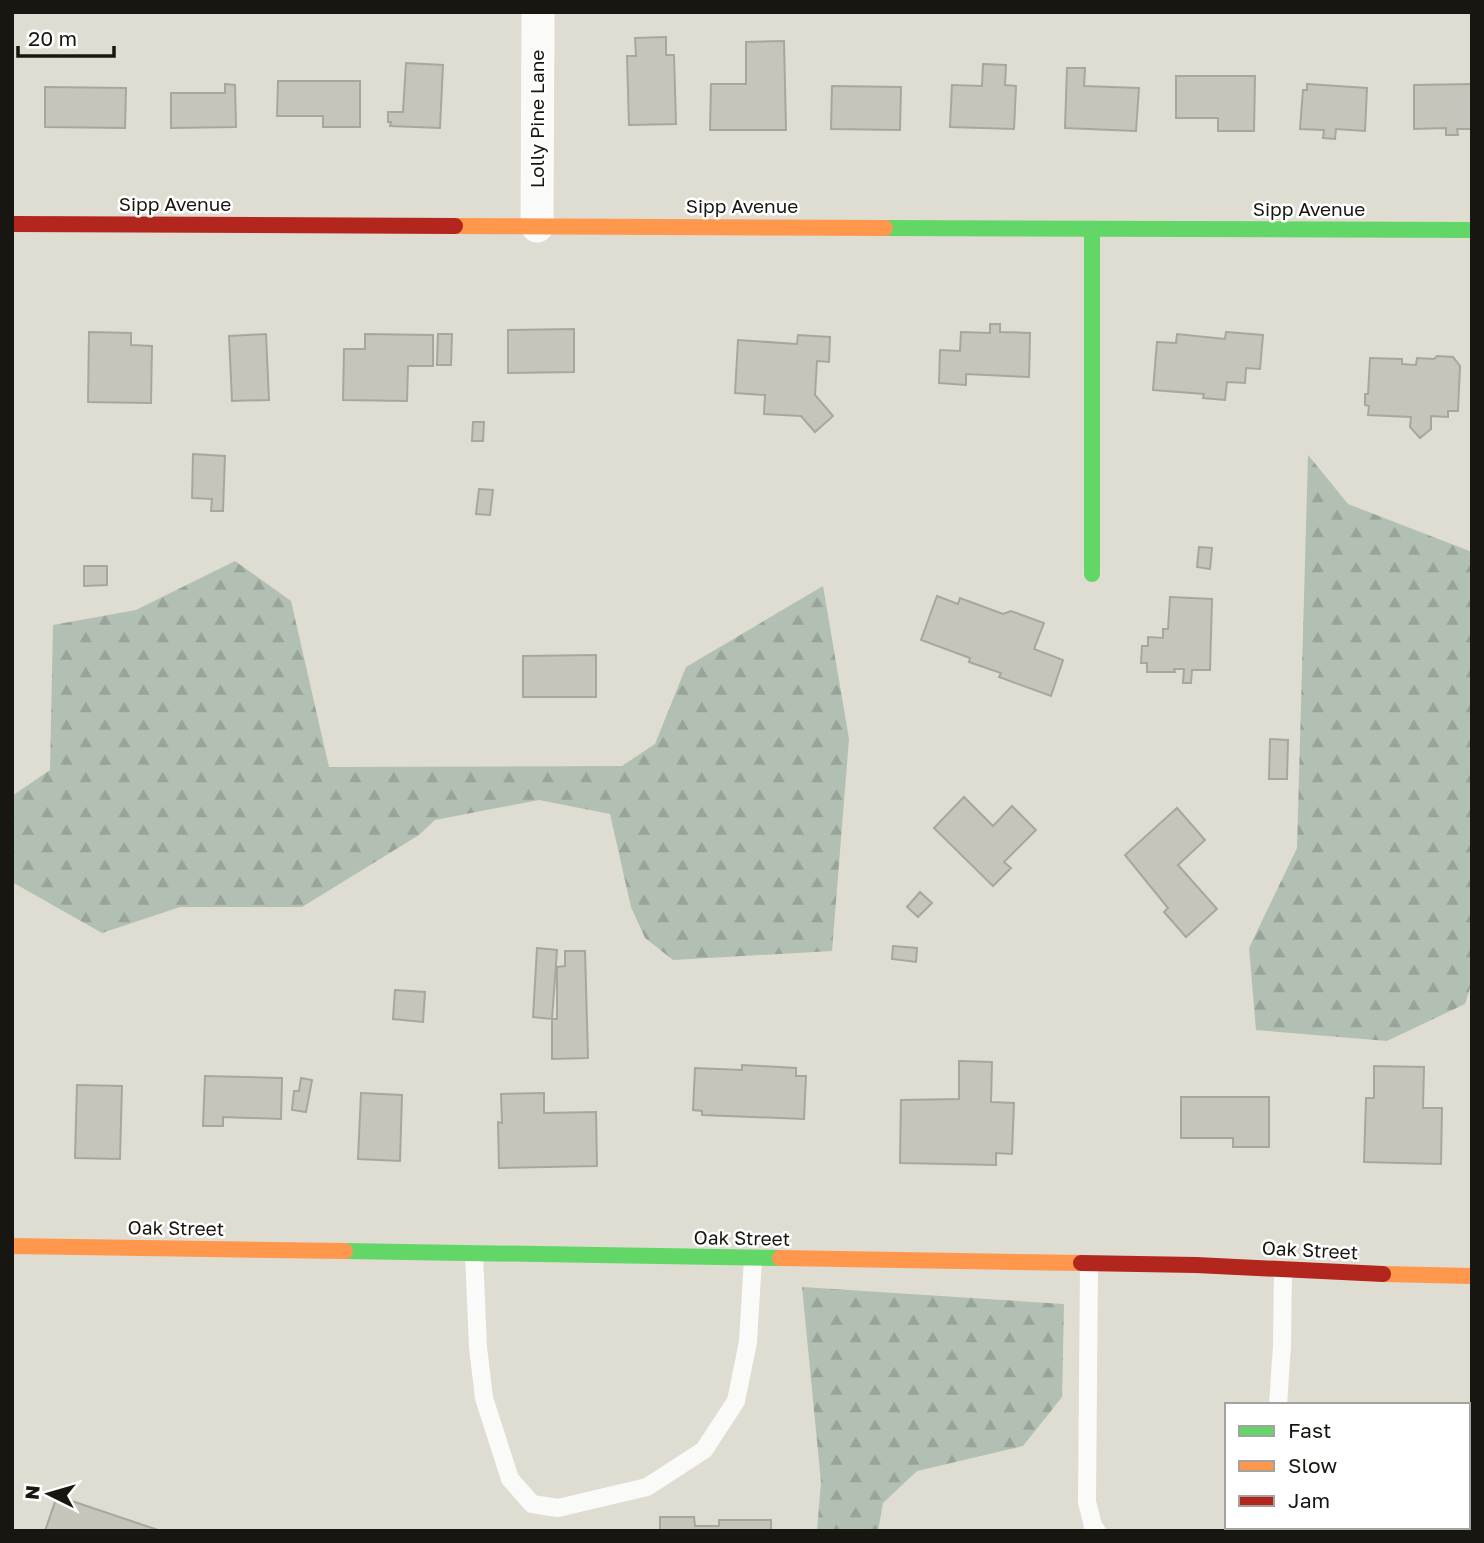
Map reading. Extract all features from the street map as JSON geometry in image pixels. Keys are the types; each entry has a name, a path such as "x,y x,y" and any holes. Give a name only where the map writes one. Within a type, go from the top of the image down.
{"street":[{"name":"Lolly Pine Lane","path":"537,226 538,12"},
{"name":"Sipp Avenue","path":"12,224 1472,230"},
{"path":"1092,229 1092,574"},
{"name":"Oak Street","path":"12,1246 1196,1265 1334,1273 1472,1276"}],"lane":[{"path":"474,1254 478,1347 484,1398 510,1479 532,1504 558,1508 647,1488 704,1450 736,1401 748,1342 752,1259"},
{"path":"1085,1531 1089,1265"},
{"path":"1278,1403 1283,1270"},
{"path":"1087,1502 1093,1527 1097,1531"}],"green space":[{"path":"1308,455 1348,504 1472,552 1472,982 1465,1004 1387,1041 1256,1030 1249,948 1297,848"},
{"path":"235,561 291,601 329,767 622,766 655,744 686,667 823,586 849,739 832,951 673,960 645,938 631,907 610,814 539,800 435,820 419,835 302,907 180,907 102,933 12,882 12,796 50,770 53,625 136,610"},
{"path":"802,1287 1064,1304 1062,1397 1023,1446 917,1471 883,1503 878,1531 817,1531 821,1482"}],"building":[{"path":"666,37 666,55 674,55 676,124 629,125 627,56 636,56 635,38"},
{"path":"784,41 786,130 710,130 711,84 746,84 746,42"},
{"path":"406,63 443,65 440,128 390,126 388,112 403,112"},
{"path":"983,64 1006,65 1005,85 1016,86 1014,129 950,127 952,85 982,86"},
{"path":"1067,68 1085,68 1084,86 1139,88 1136,131 1065,128"},
{"path":"1176,76 1255,76 1254,131 1218,131 1218,118 1176,118"},
{"path":"278,81 360,81 360,127 323,127 323,116 277,116"},
{"path":"225,84 235,85 236,127 171,128 171,93 225,93"},
{"path":"1307,84 1367,88 1365,131 1336,129 1335,139 1323,138 1324,130 1300,129 1303,90 1307,90"},
{"path":"1472,84 1472,129 1457,129 1458,135 1446,135 1446,128 1414,129 1414,85"},
{"path":"832,86 901,87 900,130 831,129"},
{"path":"45,87 126,88 125,128 45,127"},
{"path":"990,324 1000,324 1000,332 1030,333 1029,377 966,374 966,385 939,383 940,350 960,351 961,332 990,333"},
{"path":"574,329 574,372 508,373 508,330"},
{"path":"89,332 131,333 131,345 152,346 151,403 88,402"},
{"path":"1226,332 1263,335 1260,369 1246,368 1245,383 1227,382 1225,400 1203,398 1204,394 1153,390 1157,342 1176,343 1177,334 1225,339"},
{"path":"266,334 269,400 232,401 229,336"},
{"path":"365,334 433,335 433,366 408,366 407,401 343,400 344,349 365,349"},
{"path":"438,334 452,334 451,365 437,365"},
{"path":"798,335 830,337 829,362 817,361 815,395 833,416 815,432 801,416 764,414 765,395 735,393 738,340 797,344"},
{"path":"1437,356 1453,357 1460,366 1458,411 1448,411 1448,417 1431,416 1431,429 1420,438 1410,427 1411,417 1368,415 1369,406 1365,405 1365,394 1368,394 1370,358 1402,359 1402,364 1416,365 1417,358 1434,359"},
{"path":"473,422 484,422 483,441 472,441"},
{"path":"193,454 225,456 223,511 211,511 212,499 192,498"},
{"path":"479,489 493,490 490,515 476,514"},
{"path":"1199,547 1212,548 1210,569 1197,567"},
{"path":"84,566 107,566 107,585 84,586"},
{"path":"937,596 958,604 960,598 1003,614 1011,611 1044,623 1034,649 1063,660 1051,696 999,677 1001,673 969,662 970,658 921,640"},
{"path":"1170,597 1212,599 1210,670 1192,670 1191,683 1183,683 1184,669 1174,669 1175,672 1147,672 1147,663 1141,663 1142,646 1148,646 1148,637 1163,638 1163,629 1168,629"},
{"path":"596,655 596,697 523,697 523,656"},
{"path":"1270,739 1288,740 1287,779 1269,779"},
{"path":"964,797 993,826 1012,806 1036,830 1004,862 1011,868 993,886 934,828"},
{"path":"1177,808 1205,840 1178,865 1217,909 1186,937 1164,912 1168,908 1125,855"},
{"path":"920,892 932,903 918,917 907,907"},
{"path":"893,946 917,948 916,962 892,959"},
{"path":"537,948 557,950 552,1019 533,1017"},
{"path":"565,951 585,951 588,1058 552,1059 552,1019 557,1019 557,967 565,966"},
{"path":"395,990 425,992 423,1022 393,1019"},
{"path":"959,1061 992,1062 991,1102 1014,1103 1012,1154 996,1153 996,1165 900,1163 901,1100 959,1099"},
{"path":"742,1065 796,1068 796,1076 806,1076 804,1119 702,1115 702,1111 693,1110 695,1068 742,1070"},
{"path":"1374,1066 1424,1067 1423,1108 1442,1108 1441,1164 1364,1162 1366,1098 1374,1098"},
{"path":"205,1076 282,1078 281,1119 223,1117 223,1126 203,1126"},
{"path":"301,1078 312,1080 306,1112 292,1110 294,1091 299,1091"},
{"path":"77,1085 122,1086 120,1159 75,1158"},
{"path":"361,1093 402,1095 400,1161 358,1159"},
{"path":"544,1093 544,1113 596,1112 597,1166 499,1168 498,1122 502,1123 501,1094"},
{"path":"1181,1097 1269,1097 1269,1147 1233,1147 1233,1138 1181,1138"},
{"path":"57,1496 161,1531 45,1531"},
{"path":"660,1517 694,1517 695,1526 719,1526 719,1520 771,1520 771,1531 660,1531"}],"traffic: fast":[{"path":"885,228 1472,230"},
{"path":"1092,229 1092,574"},
{"path":"345,1251 780,1258"}],"traffic: slow":[{"path":"455,226 885,228"},
{"path":"12,1246 345,1251"},
{"path":"780,1258 1081,1263"},
{"path":"1383,1274 1472,1276"}],"traffic: jam":[{"path":"12,224 455,226"},
{"path":"1081,1263 1196,1265 1383,1274"}]}
